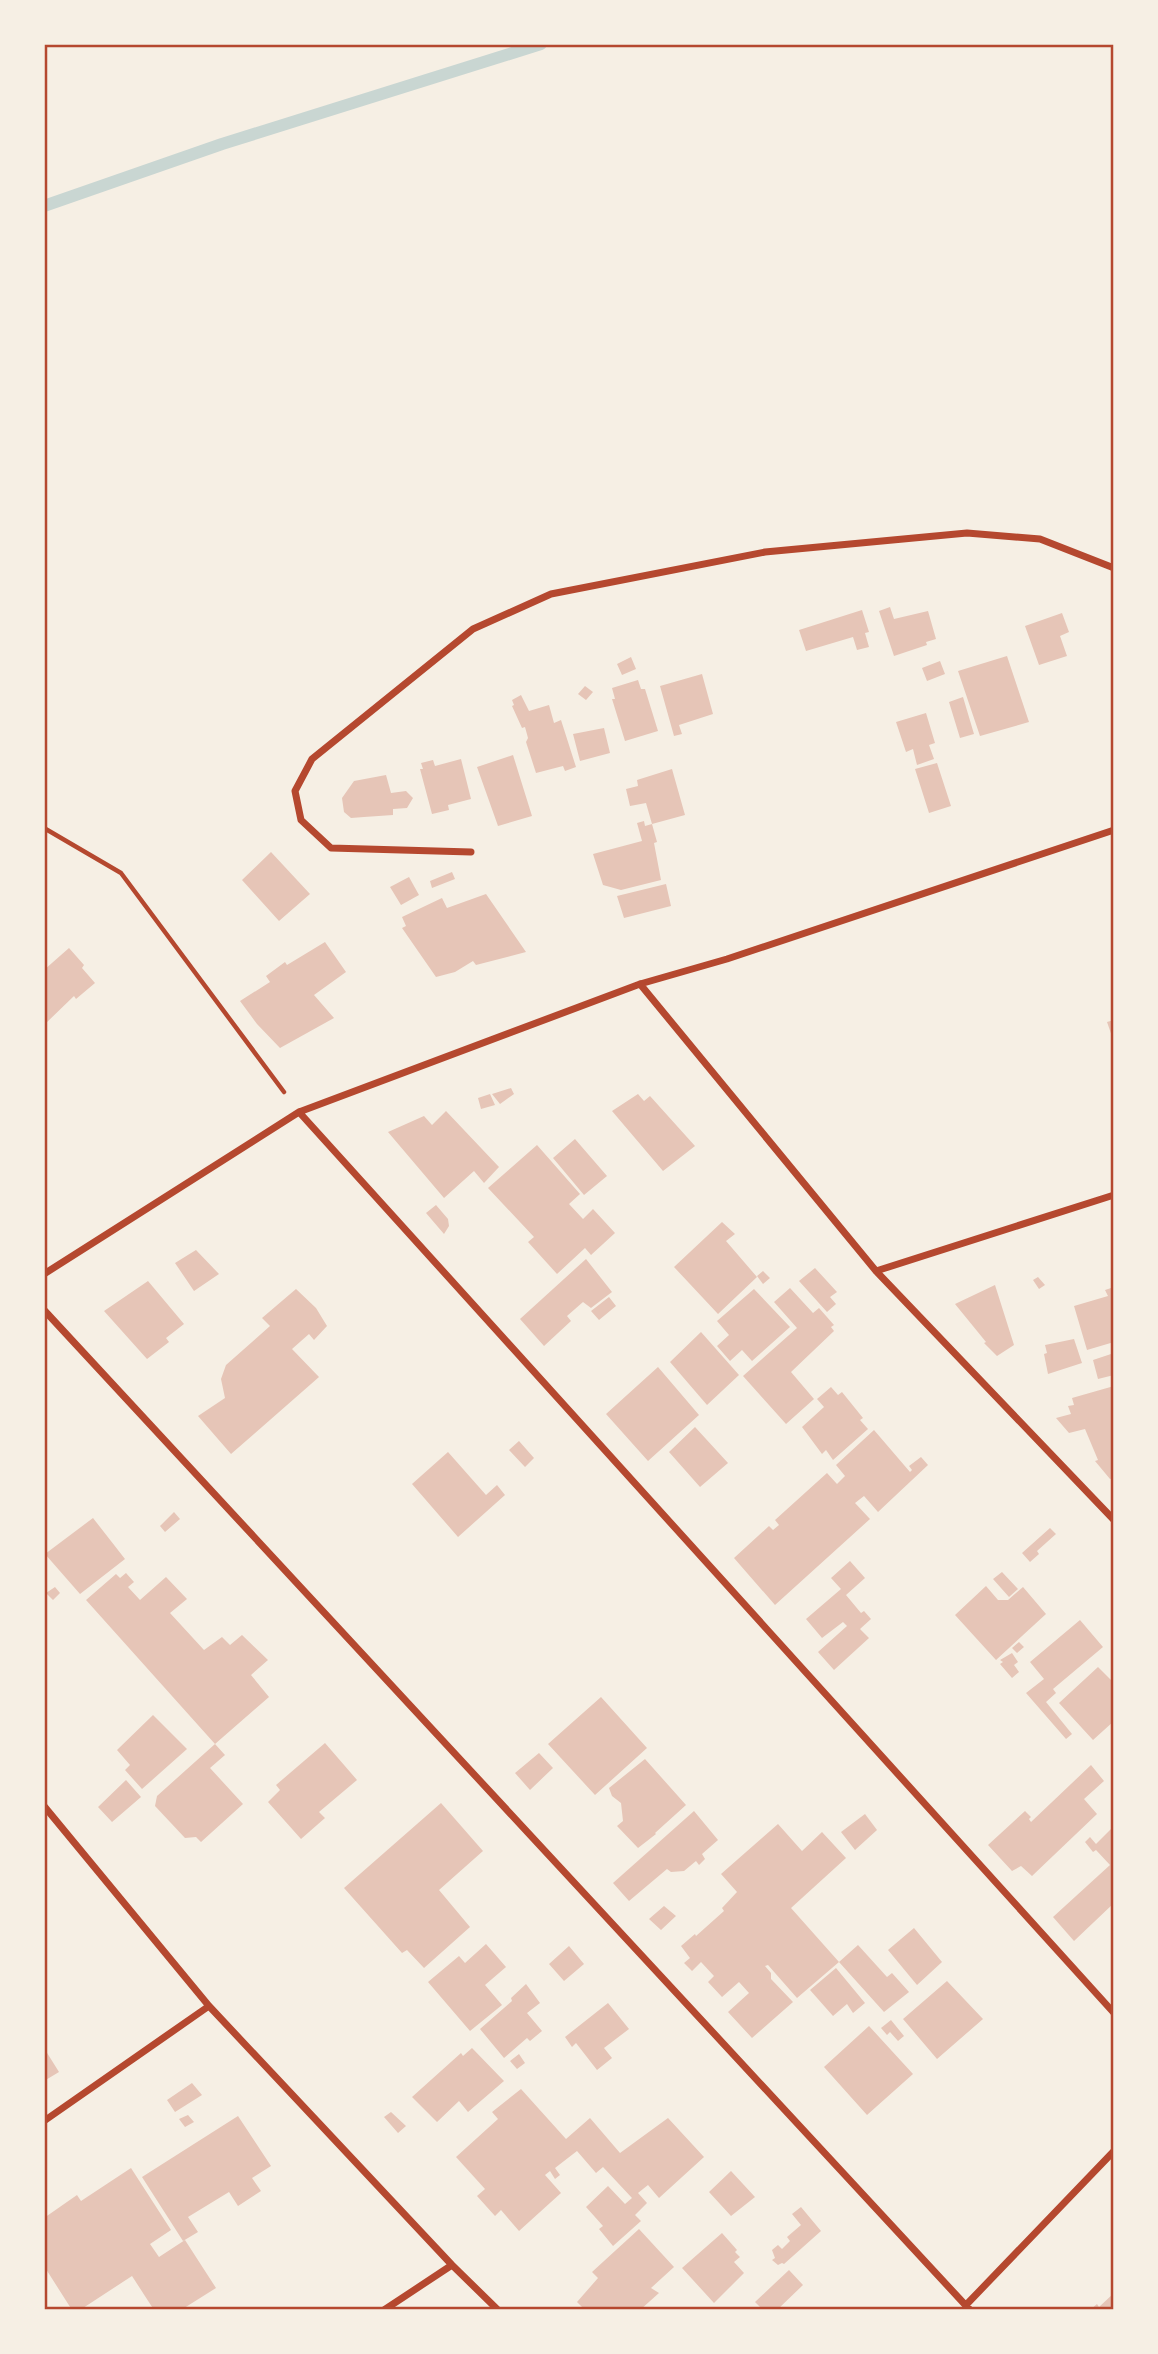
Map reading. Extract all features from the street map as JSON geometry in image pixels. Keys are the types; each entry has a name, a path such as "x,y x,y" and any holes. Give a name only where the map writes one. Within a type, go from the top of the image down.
{"street":[{"path":"471,852 331,848 301,820 295,791 312,759 472,629 551,594 765,552 967,533 1040,539 1114,568"},
{"path":"44,1274 299,1112 640,984 740,955 1114,830"},
{"path":"640,984 876,1272 1114,1520"},
{"path":"299,1112 1114,2013"},
{"path":"876,1272 1114,1195"},
{"path":"44,1310 968,2308 1114,2151"},
{"path":"44,1806 209,2006 452,2265 498,2310"},
{"path":"44,2121 209,2006"},
{"path":"384,2310 452,2265"}],"path":[{"path":"44,828 121,873 299,1112"}],"building":[{"path":"890,607 894,619 928,611 936,639 926,642 927,645 894,656 879,611"},
{"path":"862,610 869,632 865,633 869,647 857,650 853,637 806,651 799,630"},
{"path":"1062,613 1069,632 1060,636 1067,656 1039,665 1025,626"},
{"path":"1007,656 1029,722 980,736 958,671"},
{"path":"631,657 636,669 622,675 617,664"},
{"path":"940,661 945,674 927,681 922,668"},
{"path":"702,674 713,714 679,725 682,734 674,736 660,686"},
{"path":"638,680 641,689 645,689 658,731 625,741 612,699 615,699 612,688"},
{"path":"585,686 593,692 586,700 578,694"},
{"path":"521,695 529,711 549,705 554,723 561,720 576,767 565,771 563,766 536,773 526,742 528,738 525,727 522,728 512,706 512,700"},
{"path":"963,697 974,734 960,738 949,702"},
{"path":"926,713 935,743 929,745 934,759 917,765 913,749 906,752 896,722"},
{"path":"604,728 610,753 580,761 573,734"},
{"path":"513,755 532,816 498,826 477,767"},
{"path":"461,759 471,799 448,805 449,810 432,814 420,769 423,769 421,763 433,760 435,766"},
{"path":"937,763 951,806 929,813 915,769"},
{"path":"672,769 685,815 652,824 646,803 630,806 626,789 638,786 637,780"},
{"path":"386,775 391,793 406,791 413,798 407,808 393,809 393,815 351,818 344,812 342,798 354,781"},
{"path":"644,821 645,826 652,824 661,880 621,890 603,885 593,854 642,841 637,823"},
{"path":"271,852 310,894 279,921 242,880"},
{"path":"452,872 455,879 432,888 430,881"},
{"path":"409,877 419,895 401,905 390,887"},
{"path":"666,884 671,906 624,918 617,896"},
{"path":"486,894 526,952 476,965 473,961 455,972 436,977 402,928 406,926 402,917 442,898 447,908"},
{"path":"325,942 346,972 314,995 334,1018 280,1048 240,1001 270,982 266,976 285,962 287,965"},
{"path":"69,948 95,983 76,999 74,996 44,1025 44,970"},
{"path":"1114,1020 1114,1042 1107,1022"},
{"path":"511,1088 514,1094 500,1104 492,1094"},
{"path":"490,1094 495,1105 481,1109 478,1098"},
{"path":"638,1094 644,1101 650,1096 695,1146 663,1171 612,1111"},
{"path":"446,1111 499,1167 484,1183 474,1171 444,1198 388,1132 424,1116 432,1125"},
{"path":"575,1139 607,1176 584,1195 553,1158"},
{"path":"537,1145 580,1194 569,1204 583,1219 593,1209 615,1233 591,1255 585,1248 557,1274 528,1242 534,1237 488,1188"},
{"path":"436,1205 448,1219 449,1226 444,1234 426,1213"},
{"path":"722,1222 735,1234 726,1241 757,1277 718,1314 674,1267"},
{"path":"196,1250 219,1274 194,1291 175,1263"},
{"path":"586,1259 612,1292 591,1308 583,1302 567,1316 571,1321 544,1346 520,1319"},
{"path":"815,1268 837,1292 830,1297 836,1304 827,1312 799,1281"},
{"path":"763,1271 770,1278 763,1284 757,1276"},
{"path":"1038,1277 1045,1285 1039,1289 1033,1280"},
{"path":"148,1281 184,1324 166,1338 169,1342 147,1359 104,1311"},
{"path":"995,1285 1014,1345 997,1356 955,1304"},
{"path":"1114,1287 1114,1342 1087,1350 1074,1306 1108,1296 1105,1290"},
{"path":"790,1288 813,1313 819,1308 834,1325 831,1327 834,1331 791,1372 814,1399 786,1424 743,1376 797,1328 774,1302"},
{"path":"296,1289 316,1308 327,1326 314,1340 309,1334 292,1349 319,1377 231,1454 198,1416 225,1398 221,1379 226,1365 270,1326 262,1318"},
{"path":"754,1289 790,1327 752,1361 742,1350 730,1361 717,1346 729,1335 717,1321"},
{"path":"609,1297 616,1306 599,1320 591,1311"},
{"path":"701,1332 739,1375 707,1405 670,1362"},
{"path":"1074,1339 1082,1363 1048,1374 1045,1345"},
{"path":"1114,1353 1114,1375 1098,1379 1093,1360"},
{"path":"658,1367 699,1415 648,1461 606,1414"},
{"path":"1114,1386 1114,1478 1110,1479 1095,1461 1098,1460 1085,1429 1069,1433 1056,1418 1071,1414 1068,1406 1074,1405 1072,1398"},
{"path":"831,1387 838,1395 842,1392 863,1418 860,1420 868,1429 833,1460 826,1450 822,1454 802,1427 824,1407 817,1399"},
{"path":"695,1427 728,1463 700,1487 669,1452"},
{"path":"874,1430 910,1472 912,1470 909,1466 921,1457 928,1465 878,1512 864,1496 855,1503 870,1519 775,1605 734,1558 769,1526 773,1530 779,1525 775,1520 827,1473 837,1484 845,1476 836,1465"},
{"path":"519,1441 534,1458 525,1467 509,1450"},
{"path":"448,1452 486,1495 497,1485 505,1495 458,1537 412,1484"},
{"path":"174,1512 180,1519 165,1532 160,1526"},
{"path":"93,1518 125,1559 80,1594 45,1554"},
{"path":"1050,1528 1056,1534 1037,1551 1039,1554 1030,1562 1022,1553"},
{"path":"850,1561 865,1578 846,1595 861,1613 864,1611 871,1619 860,1629 869,1638 834,1670 818,1652 847,1626 843,1622 822,1638 806,1619 841,1589 831,1578"},
{"path":"1002,1572 1018,1589 1009,1597 993,1579"},
{"path":"126,1573 134,1582 128,1587 140,1600 166,1577 187,1599 170,1613 204,1650 222,1637 230,1645 242,1635 268,1660 251,1675 269,1697 215,1744 86,1600 116,1574 120,1578"},
{"path":"986,1586 998,1600 1008,1600 1023,1587 1046,1614 996,1660 955,1615"},
{"path":"55,1587 60,1593 53,1600 46,1593"},
{"path":"1080,1620 1103,1647 1053,1689 1056,1693 1046,1702 1072,1734 1066,1739 1026,1693 1044,1679 1030,1662"},
{"path":"1019,1642 1024,1647 1017,1653 1012,1648"},
{"path":"1012,1653 1018,1662 1014,1665 1019,1672 1012,1678 1000,1664 1003,1662 1000,1660"},
{"path":"1098,1667 1114,1683 1114,1721 1093,1740 1059,1703"},
{"path":"601,1697 647,1748 595,1795 548,1744"},
{"path":"153,1715 187,1749 142,1789 125,1770 130,1765 117,1750"},
{"path":"325,1743 357,1780 319,1812 325,1818 301,1839 268,1802 280,1790 276,1785"},
{"path":"215,1744 225,1755 210,1768 243,1804 201,1842 196,1837 185,1838 155,1806 157,1796"},
{"path":"539,1753 553,1768 530,1790 515,1773"},
{"path":"645,1759 686,1805 638,1848 617,1826 623,1821 621,1803 612,1796 609,1788"},
{"path":"1091,1765 1104,1781 1084,1799 1097,1814 1032,1876 1021,1866 1012,1871 988,1845 1025,1811 1031,1817 1031,1822"},
{"path":"126,1780 141,1797 112,1822 98,1807"},
{"path":"441,1803 483,1851 439,1890 470,1927 424,1968 407,1950 402,1953 344,1888"},
{"path":"694,1811 718,1840 702,1854 705,1859 699,1865 696,1861 684,1871 671,1872 667,1869 629,1901 613,1883"},
{"path":"865,1814 877,1830 855,1850 841,1832"},
{"path":"778,1824 802,1851 822,1832 846,1858 791,1908 839,1962 797,1998 768,1965 765,1966 771,1973 771,1979 793,2002 752,2038 728,2012 749,1993 739,1982 722,1997 708,1982 714,1976 701,1962 692,1971 684,1963 690,1958 681,1946 724,1911 722,1908 737,1892 721,1874"},
{"path":"1114,1826 1114,1903 1074,1941 1053,1917 1110,1865 1085,1842 1090,1837 1096,1844"},
{"path":"664,1906 676,1916 661,1930 649,1919"},
{"path":"914,1928 942,1962 917,1985 888,1950"},
{"path":"486,1944 506,1967 485,1985 502,2005 470,2031 428,1982 459,1956 465,1963"},
{"path":"858,1945 887,1977 892,1973 909,1992 884,2012 839,1962"},
{"path":"569,1946 584,1964 564,1981 549,1964"},
{"path":"836,1968 865,2003 853,2013 847,2004 833,2016 810,1990"},
{"path":"947,1981 983,2019 937,2059 903,2019"},
{"path":"526,1984 540,2003 527,2013 542,2031 530,2041 527,2038 504,2058 480,2029 512,2001 511,1998"},
{"path":"608,2003 629,2029 604,2048 612,2058 597,2070 576,2043 572,2047 565,2037"},
{"path":"891,2020 904,2036 898,2041 890,2032 887,2035 881,2028"},
{"path":"869,2026 913,2074 867,2115 824,2067"},
{"path":"44,2048 59,2072 44,2081"},
{"path":"472,2048 504,2081 468,2112 459,2101 437,2122 412,2097 461,2053 463,2056"},
{"path":"519,2054 525,2063 517,2069 510,2061"},
{"path":"192,2083 202,2095 175,2112 167,2100"},
{"path":"521,2089 566,2139 590,2118 620,2153 668,2118 704,2157 659,2198 648,2185 638,2193 647,2203 635,2215 641,2221 613,2246 599,2229 603,2226 586,2207 608,2186 625,2204 632,2198 603,2167 596,2173 577,2151 555,2168 560,2175 555,2179 550,2171 545,2175 561,2193 519,2231 501,2210 495,2216 477,2196 485,2189 456,2157 498,2119 492,2112"},
{"path":"391,2112 406,2126 398,2133 384,2117"},
{"path":"188,2115 194,2122 185,2127 179,2119"},
{"path":"238,2116 271,2166 252,2178 261,2191 238,2206 229,2192 188,2217 198,2232 183,2241 142,2177"},
{"path":"131,2168 171,2230 150,2244 159,2257 185,2240 216,2288 181,2310 154,2310 132,2276 80,2310 72,2310 44,2266 44,2218 77,2195 81,2201"},
{"path":"731,2171 755,2197 731,2216 709,2192"},
{"path":"801,2207 821,2231 784,2264 778,2265 772,2260 775,2258 772,2250 778,2245 782,2249 790,2241 787,2237 801,2225 792,2214"},
{"path":"639,2229 674,2267 651,2288 659,2293 640,2310 585,2310 577,2302 598,2278 592,2272"},
{"path":"722,2233 737,2250 735,2252 740,2257 734,2262 744,2273 714,2303 682,2268"},
{"path":"789,2270 803,2285 777,2310 763,2310 755,2302"},
{"path":"1114,2293 1114,2310 1090,2310 1097,2304 1099,2307"}],"waterway":[{"path":"44,206 222,144 541,44"}]}
